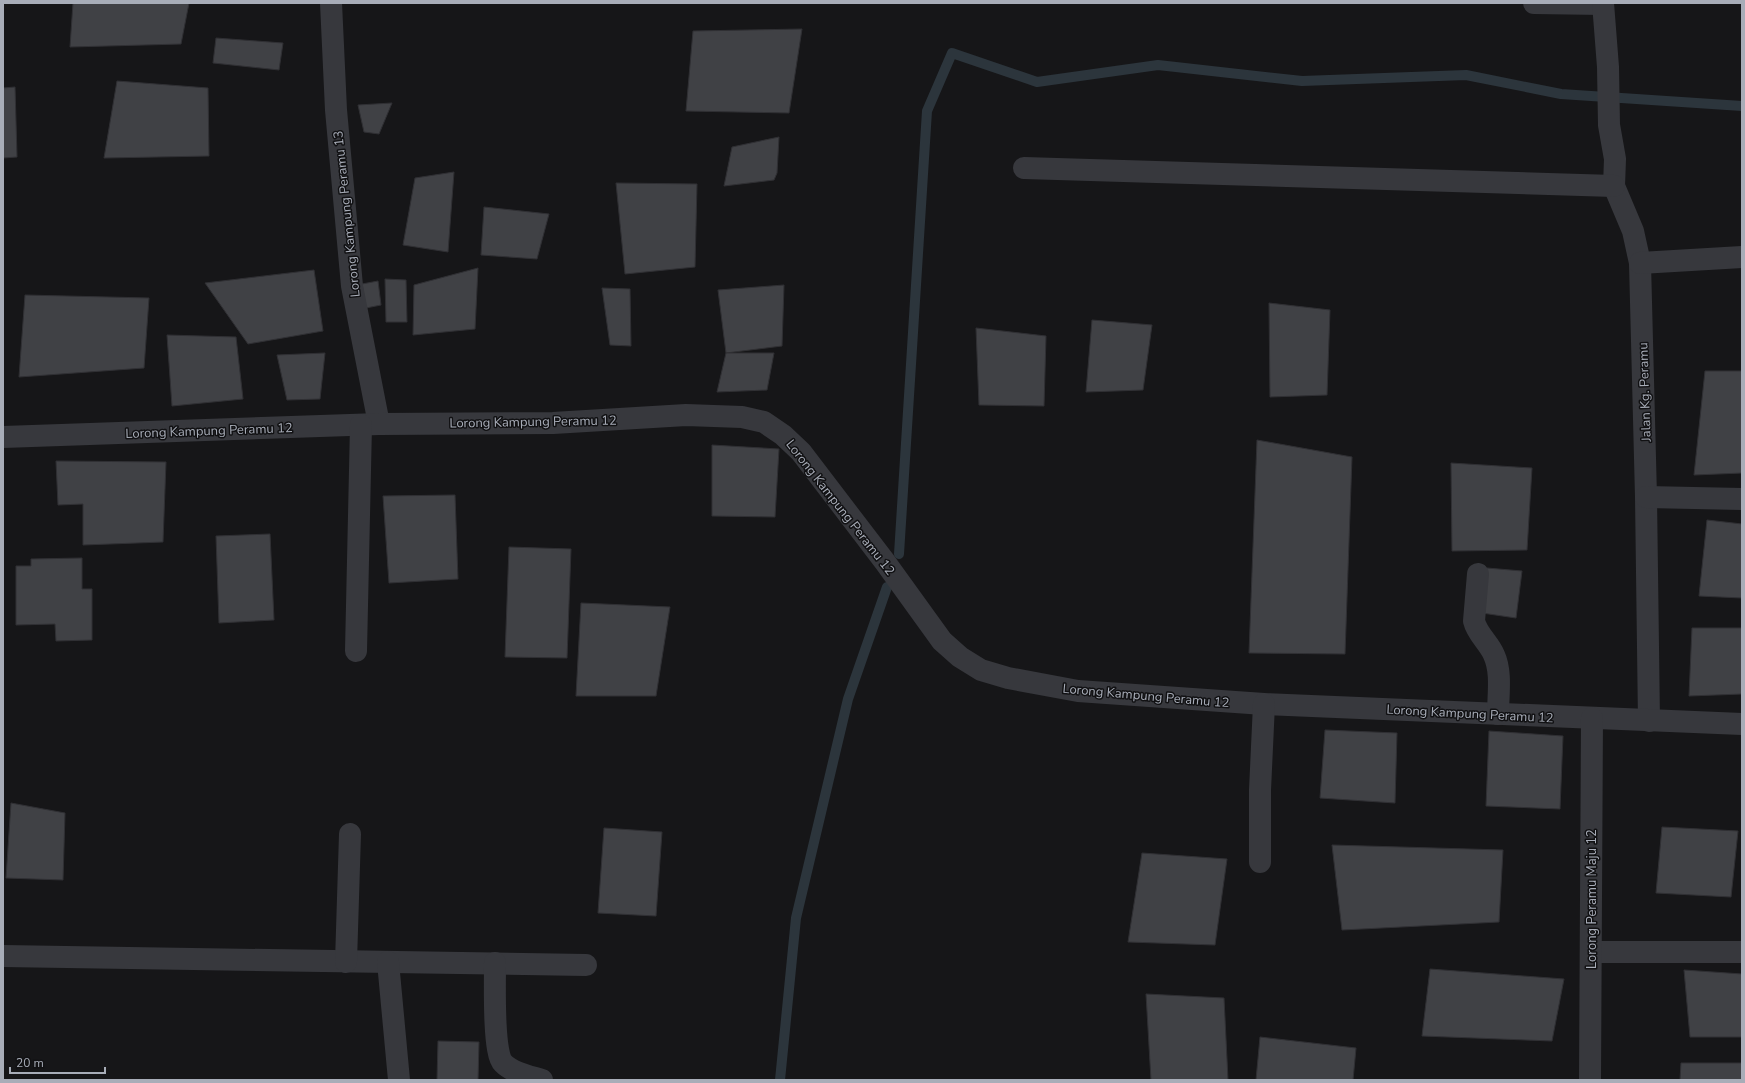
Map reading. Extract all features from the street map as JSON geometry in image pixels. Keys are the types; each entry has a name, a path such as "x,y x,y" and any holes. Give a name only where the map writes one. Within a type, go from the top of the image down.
{"street":[{"name":"Lorong Kampung Peramu 13","path":"331,3 336,110 352,286 370,424 356,652"},
{"path":"1534,3 1603,4"},
{"name":"Jalan Kg. Peramu","path":"1603,4 1608,67 1609,125 1614,159 1614,186 1634,231 1640,263 1646,498 1648,721"},
{"path":"1024,168 1614,186"},
{"path":"1640,263 1742,257"},
{"name":"Lorong Kampung Peramu 12","path":"3,437 370,424 553,423 686,415 742,417 764,422 783,435 801,452 908,592 942,641 960,657 981,670 1008,678 1078,691 1264,704 1742,724"},
{"path":"1646,498 1742,499"},
{"path":"1478,574 1474,621 1475,627 1494,655 1498,666 1498,714"},
{"path":"1260,862 1260,790 1264,704"},
{"name":"Lorong Peramu Maju 12","path":"1590,1080 1592,718"},
{"path":"346,962 350,834"},
{"path":"1591,952 1742,952"},
{"path":"3,956 586,965"},
{"path":"388,962 399,1080"},
{"path":"494,964 497,1046 502,1063 517,1073 542,1080"}],"building":[{"path":"73,3 189,3 181,44 70,47"},
{"path":"802,29 789,113 686,111 693,31"},
{"path":"216,38 283,43 279,70 213,63"},
{"path":"117,81 208,88 209,156 104,158"},
{"path":"15,87 17,157 3,158 3,88"},
{"path":"392,103 379,134 364,132 358,105"},
{"path":"779,137 777,173 774,180 724,186 732,147"},
{"path":"454,172 448,252 403,245 415,178"},
{"path":"616,183 697,184 695,267 625,274"},
{"path":"484,207 549,214 537,259 481,255"},
{"path":"478,268 475,329 413,335 414,285"},
{"path":"314,270 323,331 248,344 205,283"},
{"path":"385,279 406,280 407,322 386,322"},
{"path":"378,281 381,305 366,308 362,284"},
{"path":"784,285 782,346 726,353 718,290"},
{"path":"602,288 630,289 631,346 610,345"},
{"path":"25,295 149,298 144,368 19,377"},
{"path":"1269,303 1330,310 1327,395 1270,397"},
{"path":"1092,320 1152,325 1143,390 1086,392"},
{"path":"976,328 1046,336 1044,406 979,405"},
{"path":"167,335 236,337 243,399 172,406"},
{"path":"325,353 320,399 287,400 277,355"},
{"path":"726,353 774,353 767,390 717,392"},
{"path":"1705,371 1742,371 1742,473 1694,475"},
{"path":"1257,440 1352,457 1345,654 1249,653"},
{"path":"712,445 779,449 775,517 712,516"},
{"path":"56,461 166,462 163,542 83,545 83,504 58,505"},
{"path":"1451,463 1532,468 1527,550 1452,551"},
{"path":"455,495 458,579 389,583 383,496"},
{"path":"1707,520 1742,524 1742,598 1699,596"},
{"path":"270,534 274,620 219,623 216,536"},
{"path":"509,547 571,549 567,658 505,657"},
{"path":"82,558 82,589 92,589 92,640 56,641 55,624 16,625 16,566 31,566 31,559"},
{"path":"1487,568 1522,571 1516,618 1482,613"},
{"path":"581,603 670,607 656,696 576,696"},
{"path":"1692,628 1742,628 1742,694 1689,696"},
{"path":"1325,730 1397,733 1395,803 1320,798"},
{"path":"1489,731 1563,736 1560,809 1486,806"},
{"path":"11,803 65,813 63,880 6,878"},
{"path":"1662,827 1738,831 1731,897 1656,893"},
{"path":"604,828 662,832 656,916 598,913"},
{"path":"1332,845 1503,850 1499,922 1342,930"},
{"path":"1142,853 1227,859 1215,945 1128,942"},
{"path":"1430,969 1564,979 1552,1041 1422,1036"},
{"path":"1684,970 1742,974 1742,1037 1690,1037"},
{"path":"1146,994 1224,998 1228,1080 1151,1080"},
{"path":"1260,1037 1356,1048 1353,1080 1256,1080"},
{"path":"438,1041 479,1042 478,1080 437,1080"},
{"path":"1681,1063 1742,1063 1742,1080 1680,1080"}],"waterway":[{"path":"899,554 927,111 952,53 1037,82 1158,65 1302,81 1466,75 1561,94 1742,106"},
{"path":"780,1080 796,918 848,699 887,587"}]}
